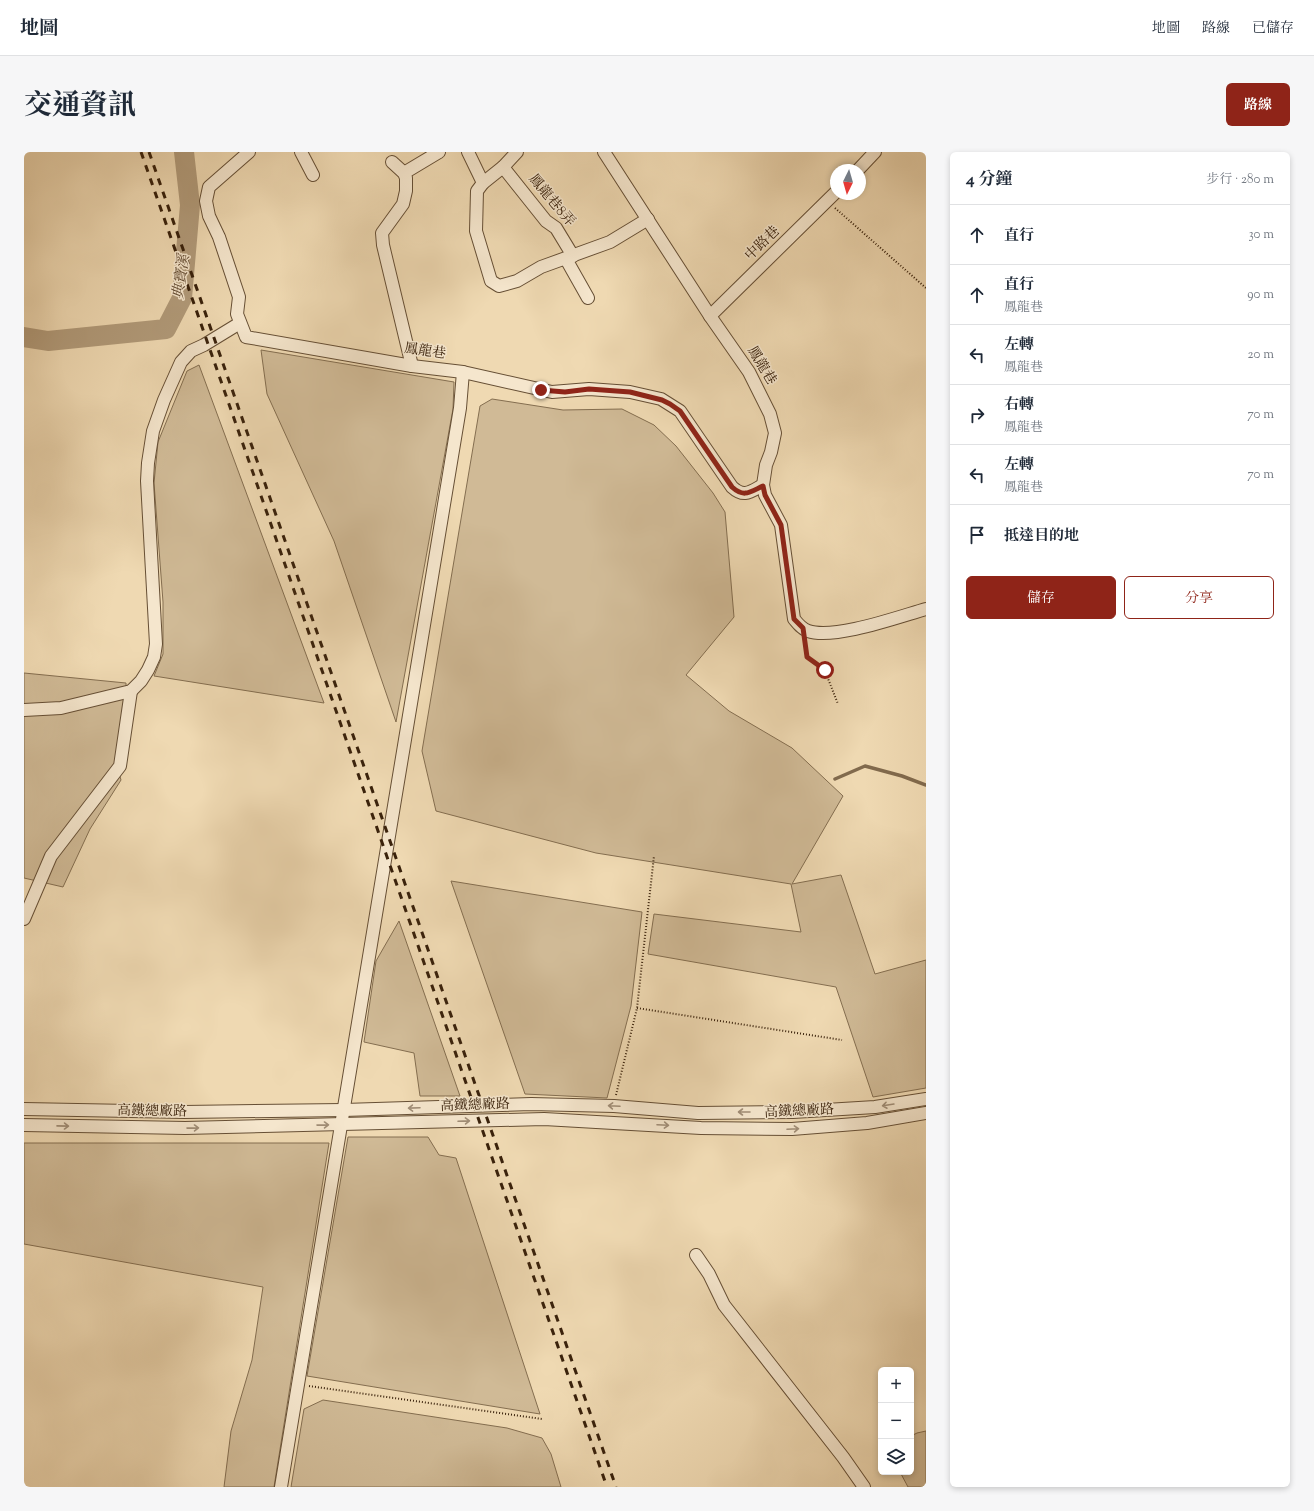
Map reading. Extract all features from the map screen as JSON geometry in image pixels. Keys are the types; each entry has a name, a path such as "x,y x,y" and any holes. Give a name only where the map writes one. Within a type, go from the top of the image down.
{"street":[{"path":"24,710 61,708 131,691 141,681 154,657 156,644 147,482 148,463 153,431 164,400 181,362 192,351 240,323 237,314 239,297 219,237 209,216 207,197 209,187 249,152"},
{"path":"301,152 313,174"},
{"path":"404,173 439,152"},
{"path":"468,152 483,183"},
{"path":"517,152 503,167 483,183 477,191 476,231 491,281 499,286 517,281 541,267 570,258 610,242 648,219"},
{"name":"鳳龍巷","path":"604,152 710,316 750,372 770,414 775,433 771,452 766,464 763,486 765,495 781,525 794,619 803,628"},
{"path":"864,164 875,152"},
{"path":"392,162 404,173 406,178 406,191 403,204 382,233 384,256 412,366"},
{"name":"鳳龍巷8弄","path":"503,167 546,221 556,228 588,298"},
{"name":"中路巷","path":"710,316 830,199"},
{"name":"鳳龍巷","path":"240,323 246,337 412,366 463,372 552,392 589,389 630,392 662,400 680,411 732,487 737,492 746,494 763,486"},
{"path":"281,1487 344,1110 366,966 460,408 463,372"},
{"path":"803,628 819,633 854,629 926,609"},
{"path":"24,919 52,856 120,766 131,691"},
{"name":"高鐵總廠路","path":"24,1109 184,1112 344,1110 531,1104 614,1106 698,1113 793,1112 875,1107 926,1099"},
{"name":"高鐵總廠路","path":"24,1125 185,1128 544,1119 701,1128 792,1129 867,1122 926,1114"},
{"path":"696,1255 709,1274 724,1305 843,1457 864,1487"}],"path":[{"path":"835,200 926,288"},
{"path":"803,628 807,657 825,670 838,704"},
{"path":"614,1106 637,1008 654,856"},
{"path":"637,1008 842,1040"},
{"path":"298,1384 542,1419"}],"shaded area":[{"path":"261,350 454,382 453,409 396,722 334,541 267,394"},
{"path":"199,365 324,703 154,676 163,654 163,602 154,483 158,442 187,371"},
{"path":"492,399 563,410 622,409 654,425 676,446 713,493 725,512 734,617 686,675 729,711 792,748 843,796 792,884 841,875 875,974 926,960 926,1088 873,1097 836,987 648,954 654,914 801,932 791,884 596,853 436,811 422,751 480,406"},
{"path":"24,673 126,683 126,698 116,763 121,780 90,829 63,887 24,878"},
{"path":"451,881 642,912 631,1006 607,1098 525,1094"},
{"path":"399,921 460,1096 420,1096 414,1053 364,1042 376,961"},
{"path":"348,1137 428,1137 439,1155 456,1158 540,1414 307,1376"},
{"path":"24,1143 329,1143 274,1487 224,1487 231,1431 252,1360 263,1287 24,1244"},
{"path":"323,1400 507,1428 542,1438 551,1454 561,1487 291,1487 304,1409"},
{"path":"926,1431 926,1487 908,1487 902,1475 914,1475 914,1434"}],"waterway":[{"name":"典寶溪","path":"24,337 48,341 166,329 182,298 190,205 184,152"},
{"path":"835,779 865,766 902,776 926,785"}],"railway":[{"path":"141,152 607,1487"},
{"path":"149,152 616,1487"}],"route":[{"path":"541,390 565,392 589,389 630,392 662,400 680,411 732,487 737,492 746,494 763,486 765,495 781,525 794,619 803,628 807,657 825,670"}]}
